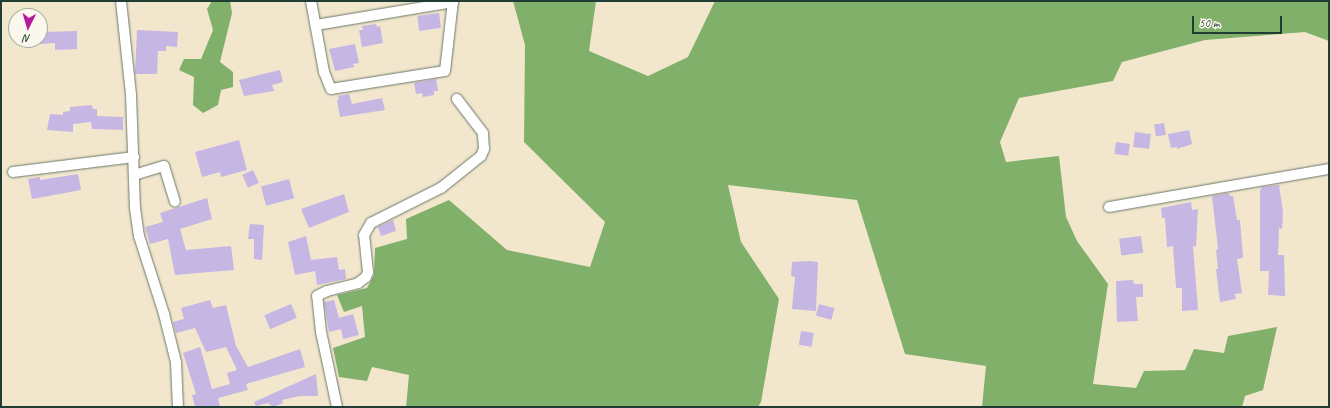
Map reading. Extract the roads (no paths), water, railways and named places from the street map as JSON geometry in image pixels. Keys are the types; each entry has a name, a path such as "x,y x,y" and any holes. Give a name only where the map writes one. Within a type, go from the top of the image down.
{"street":[{"path":"121,1 139,236 164,314 176,362 178,407"},
{"path":"311,1 324,72 331,89 445,70 453,2 316,25"},
{"path":"336,407 321,332 317,296 327,290 358,283 366,277 368,272 364,235 372,223 441,188 481,156 484,148 483,133 457,99"},
{"path":"13,172 134,157"},
{"path":"134,175 164,166 175,201"},
{"path":"1109,207 1329,169"}]}
